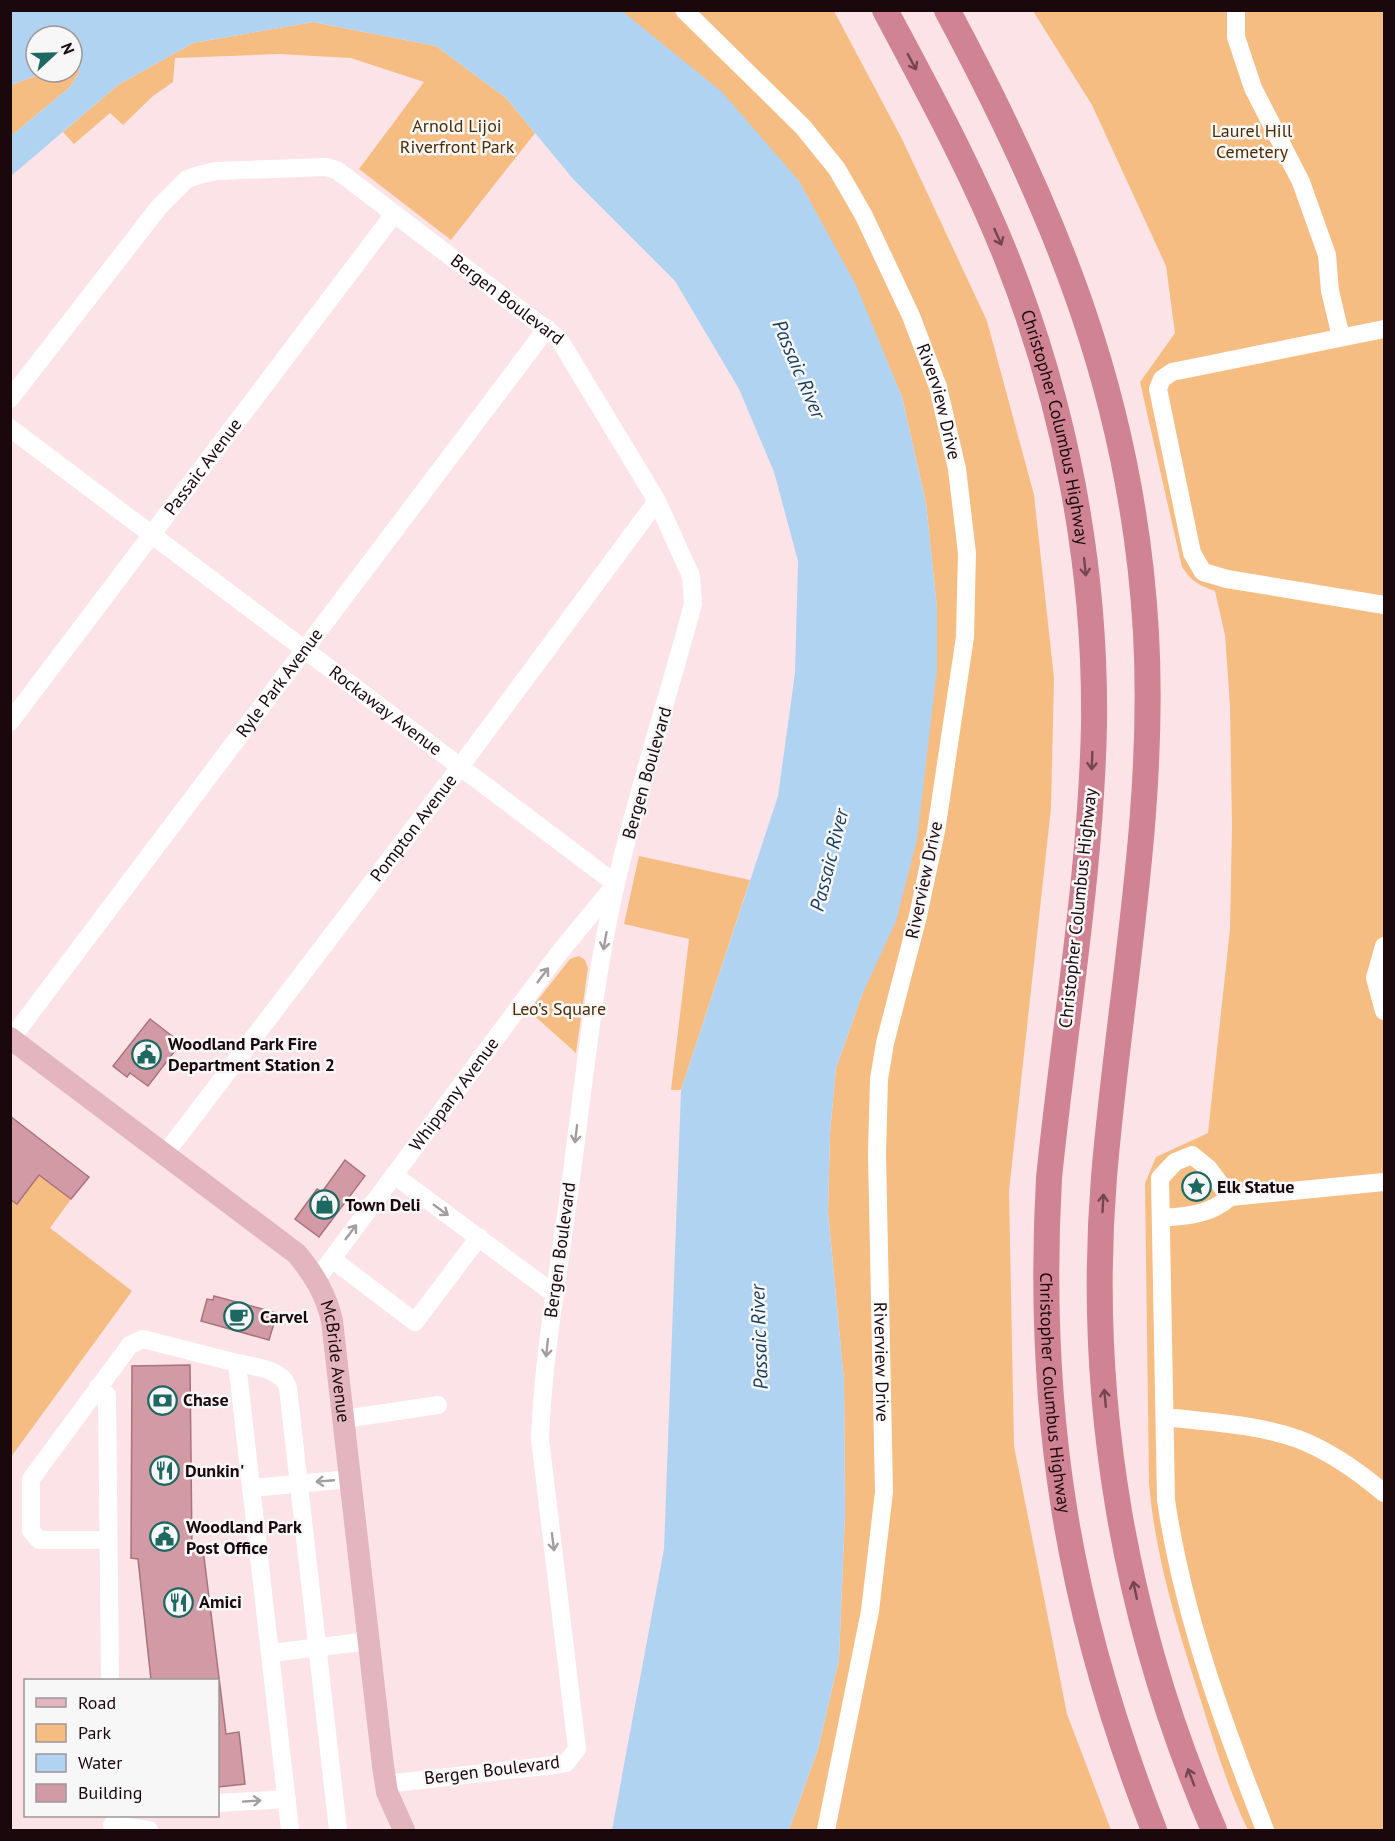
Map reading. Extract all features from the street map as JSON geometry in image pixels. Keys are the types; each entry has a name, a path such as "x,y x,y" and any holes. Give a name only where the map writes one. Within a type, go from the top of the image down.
{"highway":[{"name":"Christopher Columbus Highway","path":"885,10 961,157 1005,255 1027,312 1060,424 1082,543 1093,664 1092,755 1086,845 1049,1179 1046,1240 1047,1363 1060,1487 1083,1608 1115,1727 1154,1830"},
{"path":"947,10 1022,156 1070,270 1108,389 1133,510 1146,632 1147,758 1143,821 1104,1184 1100,1306 1102,1366 1115,1488 1139,1610 1173,1728 1214,1830"}],"main road":[{"name":"McBride Avenue","path":"11,1038 297,1254 317,1279 332,1321 386,1784 394,1810 404,1830"}],"street":[{"name":"Riverview Drive","path":"684,10 804,127 837,169 864,216 911,316 938,387 957,469 967,553 965,637 936,831 918,916 885,1043 879,1079 877,1154 884,1491 870,1611 826,1830"},
{"path":"1236,10 1236,37 1253,88 1302,182 1327,255 1330,291 1341,337"},
{"name":"Bergen Boulevard","path":"10,399 159,207 188,179 216,171 327,167 338,171 559,339 657,501 691,576 693,604 616,884 591,1018 568,1202 553,1293 540,1439 577,1749 566,1762 555,1765 386,1784"},
{"name":"Passaic Avenue","path":"10,722 394,214"},
{"name":"Ryle Park Avenue","path":"11,1038 547,328"},
{"path":"1384,329 1172,372 1162,379 1158,389 1192,553 1203,572 1227,579 1384,605"},
{"name":"Rockaway Avenue","path":"10,428 616,884"},
{"name":"Pompton Avenue","path":"165,1154 460,766 657,501"},
{"name":"Whippany Avenue","path":"317,1279 559,953 616,884"},
{"path":"1384,946 1380,979 1384,1011"},
{"path":"1230,1197 1208,1168 1192,1155 1175,1162 1160,1178 1166,1500 1173,1550 1191,1622 1226,1728 1265,1830"},
{"path":"394,1175 553,1293"},
{"path":"1161,1218 1192,1216 1219,1206 1230,1197 1384,1182"},
{"path":"332,1259 415,1322 479,1237"},
{"path":"107,1540 39,1540 31,1531 31,1479 130,1345 143,1339 278,1374 286,1383 338,1830"},
{"path":"237,1363 290,1830"},
{"path":"98,1388 107,1395 110,1679"},
{"path":"344,1419 438,1406"},
{"path":"1165,1417 1240,1425 1298,1439 1354,1469 1384,1493"},
{"path":"251,1488 351,1479"},
{"path":"271,1653 370,1641"},
{"path":"219,1803 287,1798"},
{"path":"112,1824 149,1830"}],"green space":[{"path":"622,11 834,11 902,139 987,321 1034,495 1054,678 1051,808 1009,1191 1014,1446 1067,1714 1111,1830 789,1830 818,1749 839,1659 845,1513 844,1381 828,1212 830,1133 836,1068 862,995 937,669 937,608 926,503 902,397 855,285 799,181"},
{"name":"Laurel Hill Cemetery","path":"1033,11 1384,11 1384,1830 1248,1830 1222,1767 1192,1674 1156,1538 1149,1482 1145,1183 1156,1157 1208,1133 1230,929 1232,826 1230,706 1225,635 1215,591 1196,582 1182,567 1140,382 1175,333 1166,266 1092,105"},
{"name":"Arnold Lijoi Riverfront Park","path":"313,22 436,46 506,98 535,133 451,240 359,169 424,82 351,58 279,54 175,58 173,82 153,96 123,125 110,113 74,144 63,132 118,85 193,43"},
{"path":"24,80 24,84 72,84 11,136 11,85"},
{"path":"639,856 750,880 681,1090 671,1090 689,939 624,924"},
{"name":"Leo's Square","path":"579,956 585,960 588,968 576,1053 529,1011 570,959"},
{"path":"39,1175 71,1199 50,1228 132,1291 11,1457 11,1199 17,1204"}],"water":[{"name":"Passaic River","path":"11,10 622,11 722,92 799,181 856,285 902,397 926,503 937,608 937,669 917,840 896,921 862,995 836,1068 830,1133 828,1212 844,1381 845,1513 839,1659 818,1749 789,1830 612,1830 664,1549 681,1090 778,796 795,673 798,561 774,472 739,389 675,281 574,180 506,98 436,46 313,22 193,43 118,85 11,176 11,136 72,84 84,84 84,24 24,24 24,80 11,85"}],"building":[{"name":"Woodland Park Fire Department Station 2","path":"150,1019 181,1043 148,1086 130,1073 127,1077 113,1066"},
{"path":"10,1116 89,1177 71,1199 39,1175 17,1204 10,1199"},
{"name":"Town Deli","path":"345,1160 365,1176 319,1237 295,1219 317,1189 322,1192"},
{"name":"Carvel","path":"214,1296 277,1313 269,1340 201,1321 207,1299 213,1300"},
{"path":"190,1365 192,1550 203,1549 226,1734 239,1732 245,1784 219,1787 219,1679 151,1679 138,1559 131,1558 132,1366"}],"place":[{"name":"Woodland Park Fire Department Station 2","path":"147,1054"},
{"name":"Elk Statue","path":"1196,1187"},
{"name":"Town Deli","path":"324,1205"},
{"name":"Carvel","path":"239,1317"},
{"name":"Chase","path":"162,1400"},
{"name":"Dunkin'","path":"164,1471"},
{"name":"Woodland Park Post Office","path":"165,1537"},
{"name":"Amici","path":"178,1602"}]}
